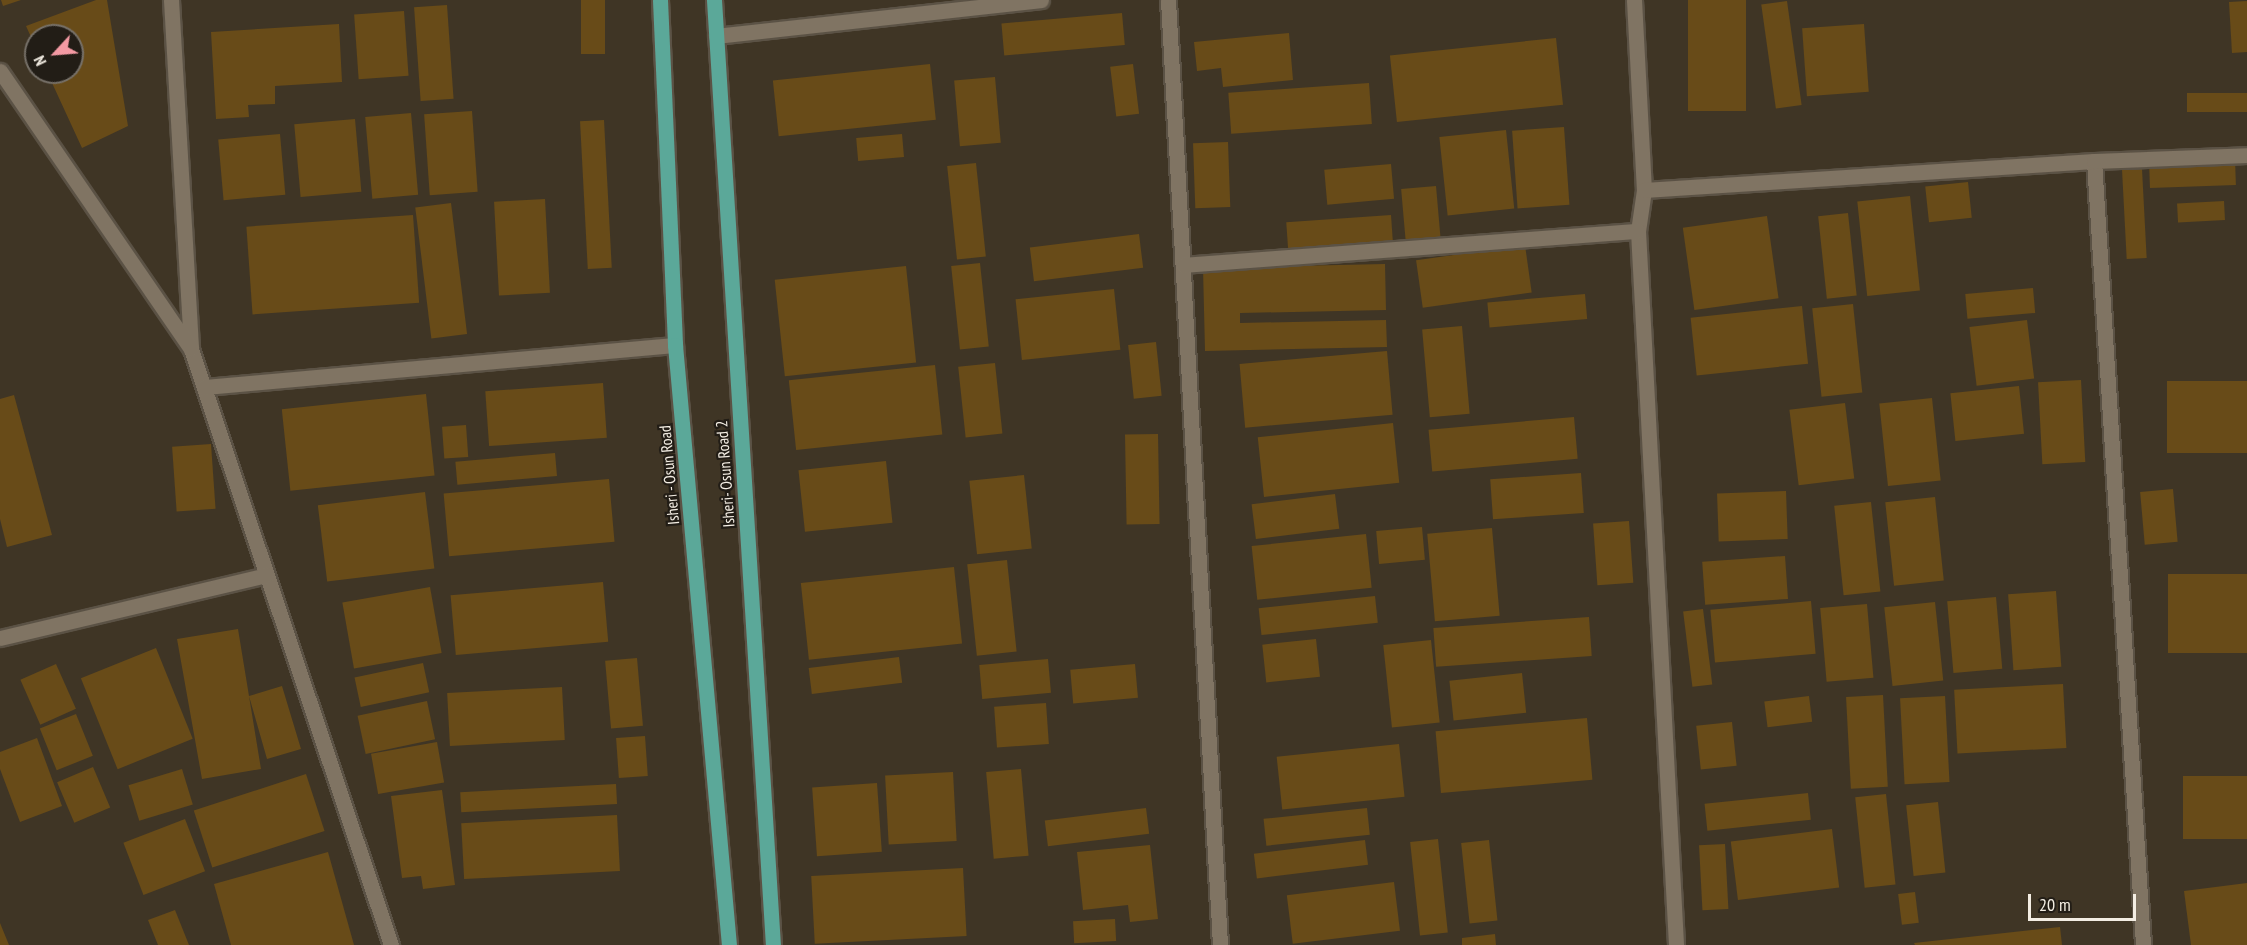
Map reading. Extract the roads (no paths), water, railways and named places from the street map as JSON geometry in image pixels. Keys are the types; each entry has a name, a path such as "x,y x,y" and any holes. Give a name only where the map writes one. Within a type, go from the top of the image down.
{"main road":[{"name":"Isheri - Osun Road","path":"660,0 675,345 729,945"},
{"name":"Isheri- Osun Road 2","path":"714,0 773,945"}],"street":[{"path":"171,0 191,349 391,945"},
{"path":"716,36 1041,0"},
{"path":"1168,0 1220,945"},
{"path":"1634,0 1644,190 1638,231 1676,945"},
{"path":"2,81 191,349"},
{"path":"1644,190 2094,161 2247,154"},
{"path":"2094,161 2144,945"},
{"path":"1183,265 1638,231"},
{"path":"204,387 675,345"},
{"path":"0,638 266,575"}]}
